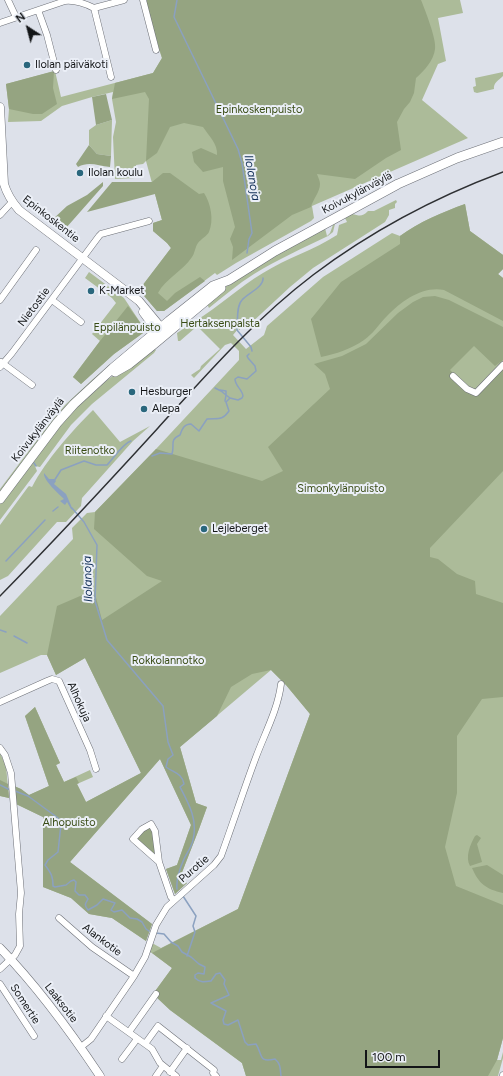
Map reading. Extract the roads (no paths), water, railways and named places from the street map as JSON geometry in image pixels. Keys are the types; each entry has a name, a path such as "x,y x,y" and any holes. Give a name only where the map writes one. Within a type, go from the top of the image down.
{"main road":[{"name":"Koivukylänväylä","path":"0,499 65,413 79,399 100,381 128,364 161,332 218,290 229,280 275,251 398,184 457,158 503,142"}],"street":[{"path":"8,0 16,17"},
{"path":"0,22 64,0 73,0 85,3 94,8 115,1 124,0"},
{"path":"144,0 156,50"},
{"path":"94,8 110,77"},
{"path":"38,10 48,35 56,70"},
{"name":"Epinkoskentie","path":"0,108 4,184 6,192 12,202 19,210 134,297 136,303 161,332"},
{"path":"0,215 12,202"},
{"name":"Nietostie","path":"1,364 52,300 101,234 150,221"},
{"path":"0,300 36,250"},
{"path":"52,300 81,322"},
{"path":"1,364 32,385"},
{"path":"453,376 467,389 476,393 503,365"},
{"name":"Alhokuja","path":"0,702 52,679 59,681 90,750 96,769"},
{"name":"Purotie","path":"81,1047 91,1039 134,976 145,957 156,925 167,907 214,865 221,856 275,708 280,693 281,684"},
{"path":"0,748 5,755 11,773 21,893 19,914 20,946 11,959 0,969"},
{"path":"159,862 134,839 142,829 151,824 155,831 159,862 171,897 174,900"},
{"name":"Alankotie","path":"59,918 92,947 134,976"},
{"name":"Laaksotie","path":"0,948 50,1005 100,1076"},
{"name":"Somertie","path":"0,984 34,1036"},
{"path":"129,1032 156,994"},
{"path":"106,1016 152,1049 163,1066 176,1076"},
{"path":"145,1044 158,1026 214,1070 213,1075"},
{"path":"122,1059 137,1038"},
{"path":"170,1072 187,1048"},
{"path":"156,1076 163,1066"}],"water":[{"path":"44,473 49,479 54,479 56,481 54,484 66,494 73,510 67,502 65,505 60,501 64,499 48,483"}],"waterway":[{"name":"Ilolanoja","path":"177,0 174,17 238,149 242,163 252,233 249,239 247,253"},
{"name":"Ilolanoja","path":"252,351 251,347 237,330 238,310 242,300 261,284 263,278"},
{"name":"Ilolanoja","path":"152,456 160,453 172,454 173,441 180,435 185,426 191,424 199,431 207,419 220,418 229,411 226,402 230,398 238,400 242,398 243,396 236,384 235,379 238,377 247,379 256,371 255,366 247,356 249,354"},
{"path":"215,388 226,395 225,401"},
{"path":"220,390 226,391 226,395 230,398"},
{"name":"Ilolanoja","path":"54,481 61,470 84,461 96,465 107,465 122,448 131,441"},
{"path":"53,511 58,507"},
{"name":"Ilolanoja","path":"72,508 84,522 97,545 95,601 107,640 163,706 168,742 173,755 168,759 166,767 180,775 183,780 184,784 180,787 192,812 194,826 191,847 180,870 177,889"},
{"path":"6,561 45,520"},
{"path":"0,630 6,632"},
{"path":"14,636 27,643"},
{"path":"0,785 10,790"},
{"path":"15,791 28,796 58,818 61,824 58,852 48,860 45,865 53,880 53,886 66,885 74,880 76,882 75,891 79,895 85,895 88,899 85,904 88,910 97,905 103,899 115,903 111,910 114,912 122,910 130,918 137,919 142,922 149,931"},
{"name":"Ilolanoja","path":"183,896 196,916 193,926 195,932 187,956"},
{"path":"156,933 164,934 171,942 178,946 182,952 205,967 204,974 198,973 195,975 197,980 203,982 211,981 216,974 220,973 225,980 224,984 229,995 211,1003 226,1011 223,1020 224,1024 228,1025 238,1020 245,1042 248,1045 256,1044 263,1059 275,1059 279,1065 281,1076"}],"railway":[{"path":"0,596 80,513 232,348 292,292 335,259 380,230 428,204 503,172"}],"place":[{"name":"Ilolan päiväkoti","path":"27,65"},
{"name":"Ilolan koulu","path":"80,173"},
{"name":"K-Market","path":"91,291"},
{"name":"Hesburger","path":"132,392"},
{"name":"Alepa","path":"144,409"},
{"name":"Lejleberget","path":"204,529"}],"park label":[{"name":"Epinkoskenpuisto","path":"259,110"},
{"name":"Hertaksenpalsta","path":"220,324"},
{"name":"Eppilänpuisto","path":"127,328"},
{"name":"Riitenotko","path":"90,451"},
{"name":"Simonkylänpuisto","path":"341,489"},
{"name":"Rokkolannotko","path":"168,661"},
{"name":"Alhopuisto","path":"69,823"}]}
